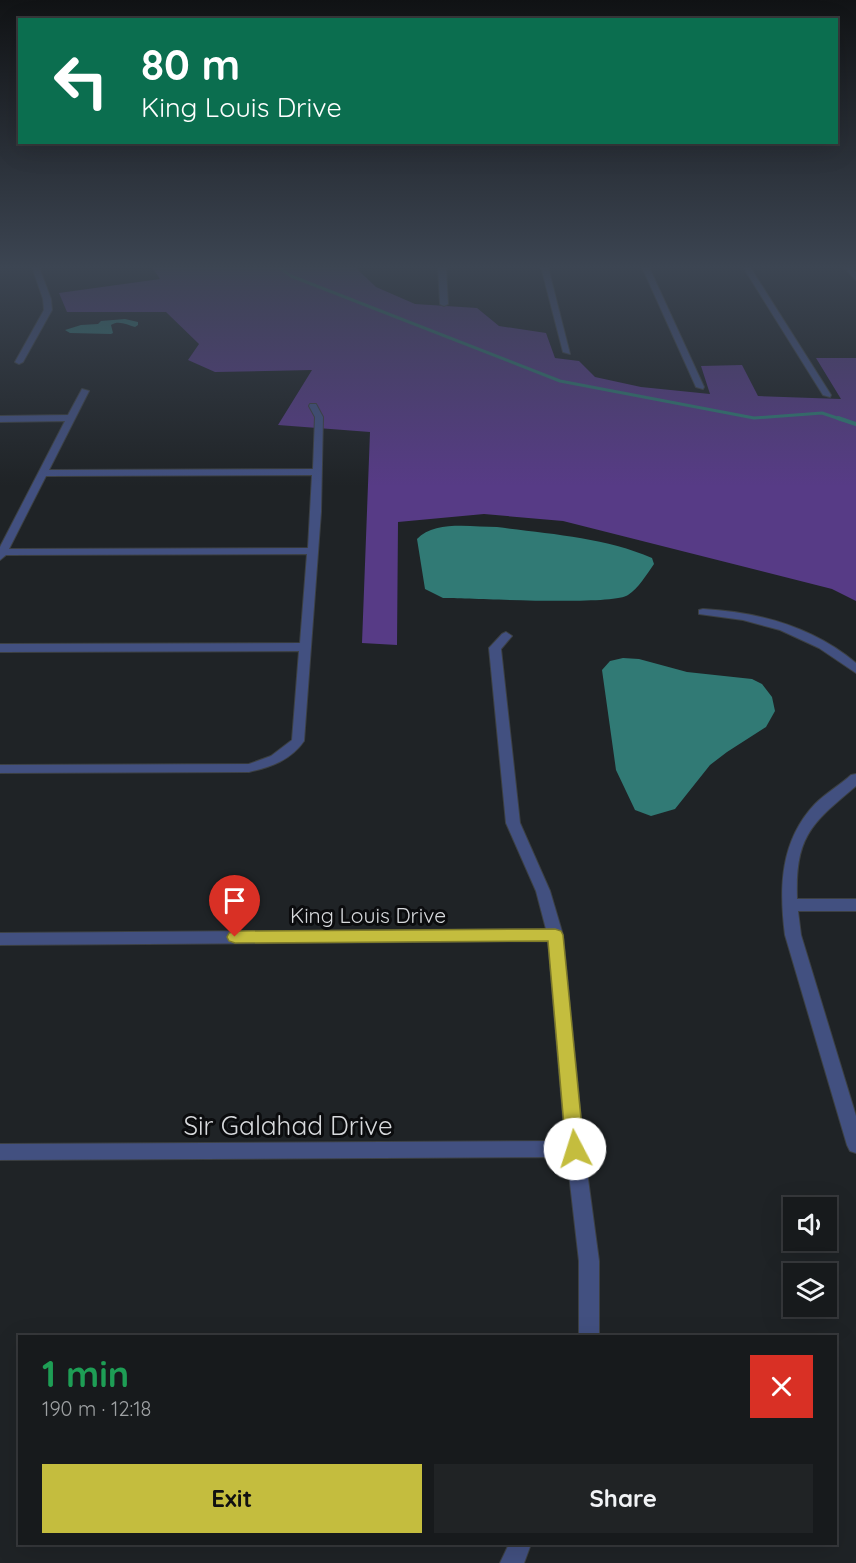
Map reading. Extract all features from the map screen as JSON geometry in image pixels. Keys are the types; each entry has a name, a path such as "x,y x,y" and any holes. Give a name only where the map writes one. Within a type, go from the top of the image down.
{"street":[{"path":"19,362 31,340"},
{"path":"564,340 567,352"},
{"path":"678,340 700,387"},
{"path":"792,340 827,395"},
{"path":"85,391 69,418 1,554 313,551"},
{"path":"0,769 249,768 272,762 286,754 298,741 317,472 319,417 313,406"},
{"path":"0,420 69,418"},
{"path":"42,473 317,472"},
{"path":"703,612 731,612 760,619 818,643 856,669"},
{"path":"506,636 495,648 513,823 543,891 555,935 575,1149 589,1261 589,1335"},
{"path":"0,648 305,647"},
{"path":"856,778 820,807 807,823 795,846 789,868 789,905 793,935 856,1145"},
{"path":"789,905 856,905"},
{"name":"King Louis Drive","path":"0,939 555,935"},
{"name":"Sir Galahad Drive","path":"0,1152 575,1149"},
{"path":"512,1563 520,1545"}],"shaded area":[{"path":"195,340 548,340 555,358 579,361 595,377 641,387 710,394 701,366 742,365 758,396 841,399 816,358 856,358 856,601 832,589 563,521 484,514 398,522 397,645 362,643 370,432 278,425 312,370 215,372 188,360 199,344"},
{"path":"444,527 497,527 576,537 615,545 652,558 654,564 632,592 617,598 540,601 443,598 425,589 417,539 434,529"},
{"path":"623,658 639,659 687,672 752,679 762,684 772,697 775,711 766,727 710,765 675,809 651,816 635,810 616,770 602,670 610,661"}],"waterway":[{"path":"455,340 560,381 754,418 822,413 843,420"},
{"path":"838,418 856,424"}],"route":[{"path":"235,937 555,935 575,1149"}]}
